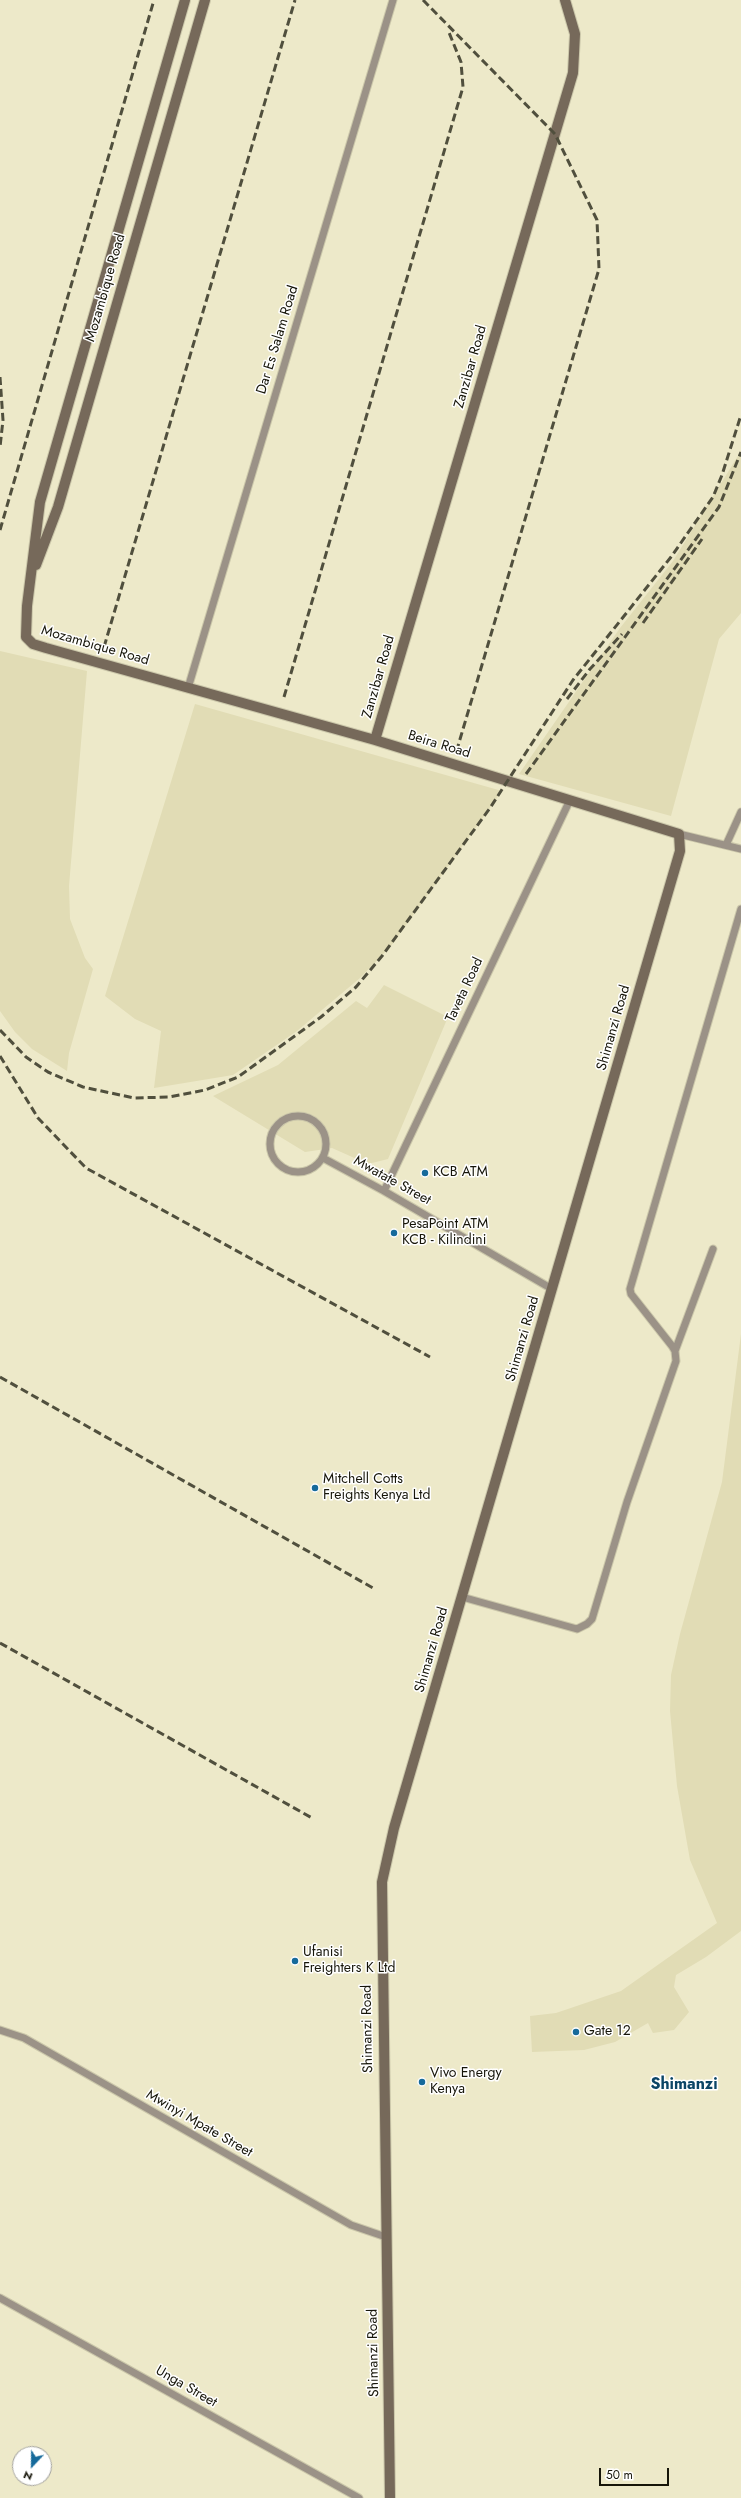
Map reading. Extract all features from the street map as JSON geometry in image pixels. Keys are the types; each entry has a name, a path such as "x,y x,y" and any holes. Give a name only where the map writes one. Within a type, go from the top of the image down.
{"main road":[{"name":"Mozambique Road","path":"185,0 40,502 25,632 26,637 34,644 188,688"},
{"name":"Mozambique Road","path":"30,582 58,507 205,0"},
{"name":"Zanzibar Road","path":"375,740 573,73 575,34 565,0"},
{"name":"Beira Road","path":"188,688 375,740 679,834"},
{"name":"Shimanzi Road","path":"390,2498 382,1882 394,1828 680,851 679,834"}],"street":[{"name":"Dar Es Salam Road","path":"188,688 393,0"},
{"name":"Taveta Road","path":"384,1190 570,800"},
{"path":"726,845 741,812"},
{"path":"679,834 741,849"},
{"path":"675,1351 631,1294 630,1288 741,909"},
{"path":"291,1116 310,1118 324,1131 326,1140 323,1158 309,1170 300,1172 282,1168 275,1161 269,1144 276,1126 291,1116"},
{"name":"Mwatate Street","path":"323,1158 384,1190 552,1289"},
{"path":"462,1597 577,1629 588,1624 593,1615 627,1502 676,1361 675,1351 713,1250"},
{"name":"Mwinyi Mpate Street","path":"0,2030 24,2038 351,2225 386,2237"},
{"name":"Unga Street","path":"0,2298 359,2498"}],"shaded area":[{"path":"741,451 741,613 719,639 671,816 519,774 620,628 673,561"},
{"path":"0,651 87,671 69,886 70,919 85,958 93,969 69,1053 67,1071 32,1049 15,1032 0,1011"},
{"path":"195,704 502,791 391,946 360,978 297,1031 233,1075 154,1088 161,1031 135,1019 105,996"},
{"path":"384,985 448,1017 388,1159 368,1164 332,1148 305,1152 213,1096 278,1065 356,1001 367,1008"},
{"path":"741,1334 741,1931 706,1957 676,1975 674,1987 689,2012 674,2030 653,2033 648,2023 615,2042 584,2050 532,2052 530,2016 556,2013 621,1991 717,1923 690,1860 677,1786 670,1711 671,1675 680,1634 722,1482"}],"railway":[{"path":"0,530 154,0"},
{"path":"104,647 295,0"},
{"path":"423,0 555,134 597,220 599,269 458,746"},
{"path":"284,697 463,87 461,62 448,30"},
{"path":"0,377 3,420 0,447"},
{"path":"0,1030 26,1057 48,1072 83,1087 134,1098 169,1097 205,1090 238,1077 321,1017 356,987 382,956 490,808 573,680 671,557 713,497 722,475 741,415"},
{"path":"526,774 719,507 741,452"},
{"path":"643,623 702,539"},
{"path":"567,699 590,669 622,634"},
{"path":"0,1056 38,1118 86,1168 430,1357"},
{"path":"0,1377 373,1588"},
{"path":"0,1643 312,1818"}],"place":[{"name":"KCB ATM","path":"425,1173"},
{"name":"PesaPoint ATM KCB - Kilindini","path":"394,1233"},
{"name":"Mitchell Cotts Freights Kenya Ltd","path":"315,1488"},
{"name":"Ufanisi Freighters K Ltd","path":"295,1961"},
{"name":"Gate 12","path":"576,2032"},
{"name":"Vivo Energy Kenya","path":"422,2082"}],"district":[{"name":"Shimanzi","path":"684,2085"}]}
